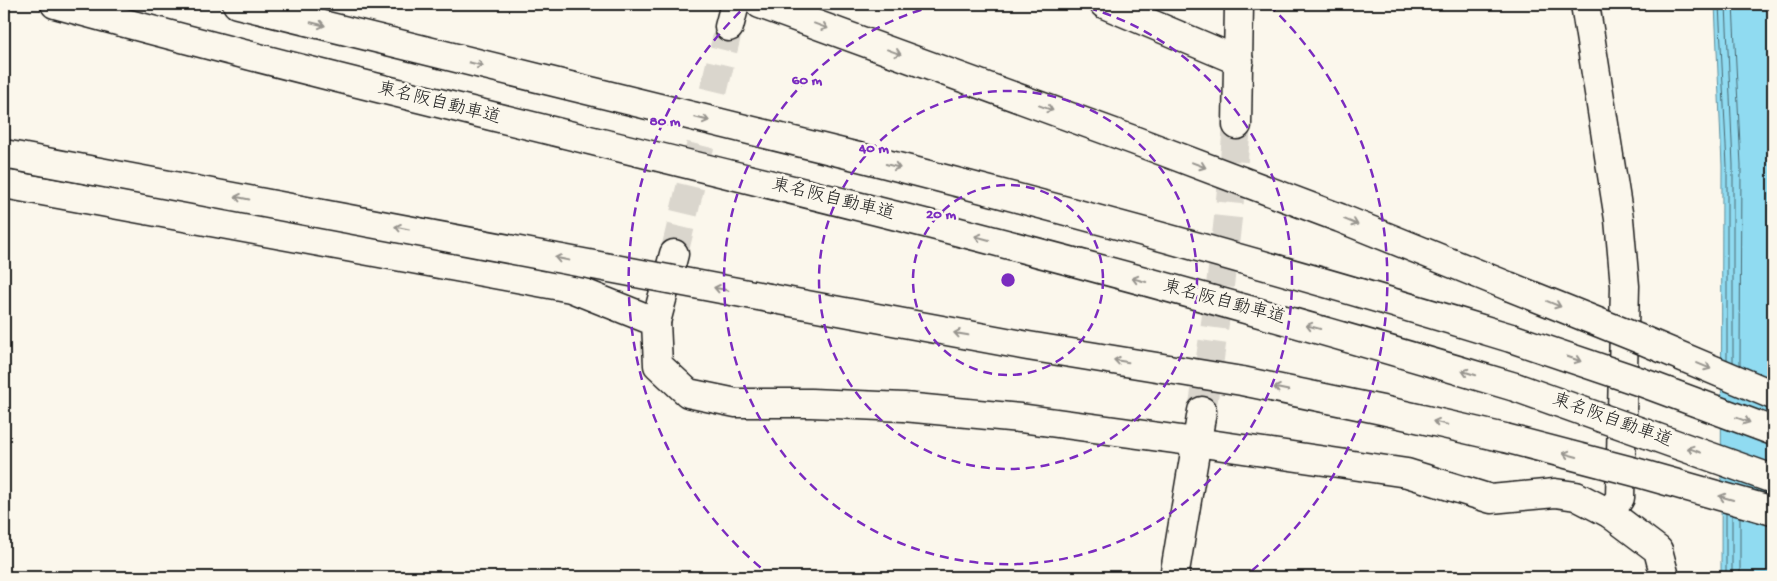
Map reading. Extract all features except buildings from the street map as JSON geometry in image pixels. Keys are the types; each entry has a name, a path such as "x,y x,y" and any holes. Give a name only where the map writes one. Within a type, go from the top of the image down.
{"main road":[{"name":"東名阪自動車道","path":"55,4 378,89 859,206 1330,331 1515,387 1773,479"},
{"path":"237,4 866,159 1336,285 1511,338 1641,382 1773,431"},
{"path":"760,4 1340,218 1640,339 1773,395"},
{"path":"1104,4 1239,61"},
{"path":"1237,125 1239,4"},
{"path":"1585,4 1618,219 1625,286 1620,498 1609,514"},
{"path":"4,154 1028,346 1242,381 1505,438 1635,472 1773,512"},
{"path":"4,184 571,288 656,322"},
{"path":"674,254 656,322 658,365 688,393 736,404 904,407 1020,418 1407,473 1491,499 1555,493 1576,496 1609,514 1658,550 1665,577"},
{"path":"1174,577 1202,411"}],"water":[{"path":"1715,4 1773,4 1773,577 1721,577 1722,166"}],"tunnel":[{"path":"674,254 729,27"},
{"path":"1202,411 1222,268 1237,125"}]}
